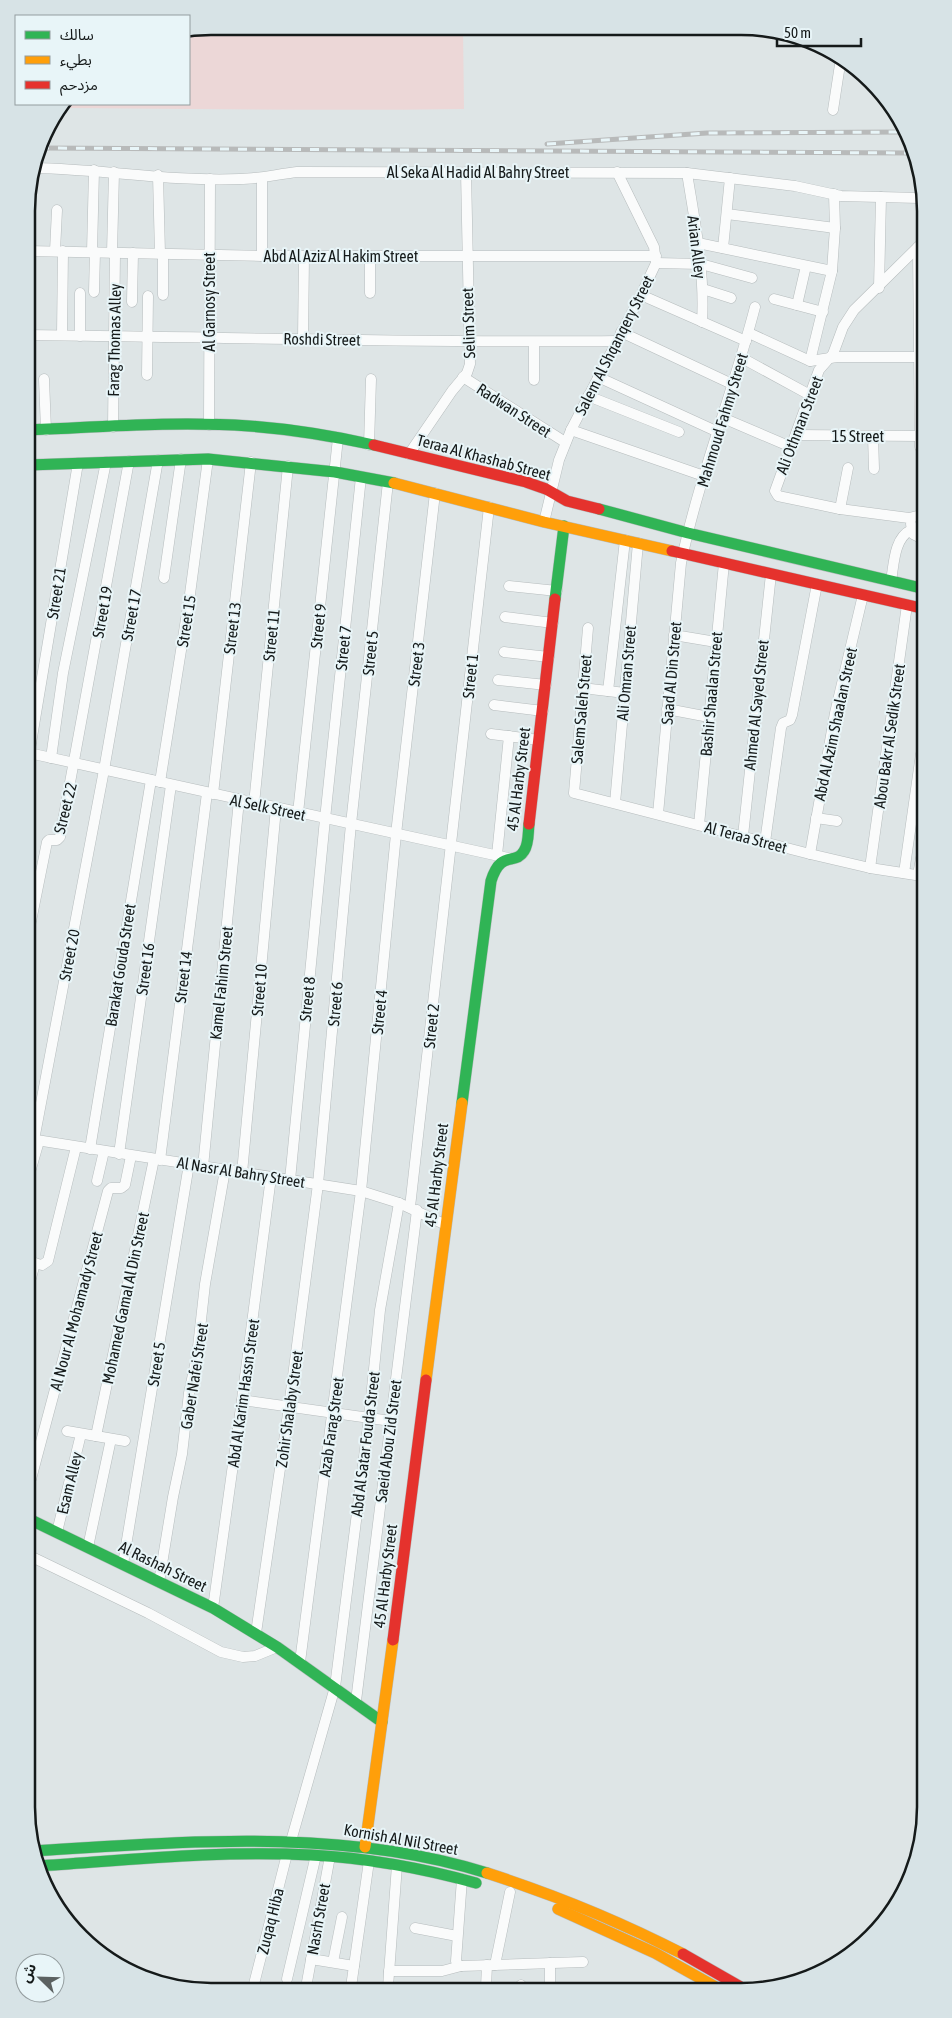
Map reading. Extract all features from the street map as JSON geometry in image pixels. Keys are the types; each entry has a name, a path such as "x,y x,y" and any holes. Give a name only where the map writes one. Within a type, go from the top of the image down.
{"main road":[{"name":"Teraa Al Khashab Street","path":"35,430 209,425 252,426 338,438 526,482 568,501 688,533 917,587"},
{"path":"35,465 208,459 335,472 388,482 544,522 917,607"},
{"name":"45 Al Harby Street","path":"364,1847 382,1722 491,881 496,866 503,856 521,856 526,849 564,526"},
{"name":"Al Rashah Street","path":"35,1522 213,1608 300,1662 356,1701 382,1722"},
{"name":"Kornish Al Nil Street","path":"41,1851 192,1843 291,1841 364,1847 455,1864 543,1891 629,1926 678,1950 734,1983"},
{"name":"Kornish Al Nil Street","path":"45,1866 234,1854 316,1855 397,1865 462,1879 563,1911 663,1956 709,1983"}],"street":[{"path":"833,110 841,66"},
{"name":"Al Seka Al Hadid Al Bahry Street","path":"40,168 94,170 210,179 262,178 297,172 687,173 795,186 850,197 917,198"},
{"path":"94,170 94,292"},
{"name":"Farag Thomas Alley","path":"113,427 115,336 114,172"},
{"name":"Selim Street","path":"409,454 470,364 468,342 466,172"},
{"name":"Salem Al Shqanqery Street","path":"544,522 565,442 641,295 656,259 654,247 617,172"},
{"name":"Arian Alley","path":"687,173 701,264 703,289 702,322"},
{"path":"158,175 163,294"},
{"path":"262,178 262,256"},
{"path":"723,248 730,178"},
{"name":"Al Garnosy Street","path":"209,425 210,179"},
{"path":"810,360 832,271 835,228 834,194"},
{"path":"879,288 882,197"},
{"path":"57,210 62,335"},
{"path":"727,214 835,228"},
{"path":"698,243 832,271"},
{"name":"Ali Othman Street","path":"840,509 778,496 775,488 819,370 830,358 848,319 861,303 879,288 917,248"},
{"name":"Abd Al Aziz Al Hakim Street","path":"35,251 262,256 656,259 701,264 752,278"},
{"path":"132,302 133,253"},
{"path":"303,338 304,256"},
{"path":"370,256 370,293"},
{"path":"797,305 806,266"},
{"path":"703,289 731,298"},
{"path":"80,293 80,336"},
{"path":"641,295 702,322 810,360 917,357"},
{"path":"147,375 148,296"},
{"path":"774,299 823,312"},
{"name":"Mahmoud Fahmy Street","path":"688,533 756,307"},
{"name":"Roshdi Street","path":"35,335 468,342 534,342 619,337"},
{"path":"619,337 734,384"},
{"path":"534,342 534,380"},
{"path":"742,358 810,396"},
{"name":"Radwan Street","path":"463,377 565,442"},
{"path":"598,377 718,432"},
{"path":"44,379 46,430"},
{"path":"369,445 371,379"},
{"path":"588,396 679,432"},
{"path":"723,418 791,447"},
{"path":"571,430 704,476"},
{"name":"15 Street","path":"796,435 917,436"},
{"path":"873,436 874,469"},
{"name":"Street 9","path":"298,813 338,438"},
{"path":"164,578 181,459"},
{"name":"Street 15","path":"155,781 190,594 208,459"},
{"name":"Street 17","path":"104,770 158,460"},
{"name":"Street 19","path":"75,764 128,461"},
{"name":"Street 21","path":"35,718 78,462"},
{"path":"51,758 63,673 106,462"},
{"name":"Street 13","path":"210,794 251,462"},
{"name":"Street 11","path":"254,804 288,466"},
{"path":"848,468 840,509 916,516 911,530 903,535 898,543 891,581"},
{"name":"Street 7","path":"324,819 361,477"},
{"name":"Street 5","path":"351,824 388,482"},
{"name":"Street 3","path":"396,834 435,494"},
{"name":"Street 1","path":"451,845 488,507"},
{"path":"911,530 917,537"},
{"name":"Saad Al Din Street","path":"658,814 674,635 683,553 688,533"},
{"name":"Salem Saleh Street","path":"608,691 625,540"},
{"name":"Ali Omran Street","path":"615,803 638,543"},
{"name":"Bashir Shaalan Street","path":"699,825 724,563"},
{"name":"Ahmed Al Sayed Street","path":"743,836 771,574"},
{"path":"765,842 781,728 783,723 790,720 792,716 816,584"},
{"path":"509,586 557,591"},
{"name":"Abd Al Azim Shaalan Street","path":"810,854 835,712 863,595"},
{"name":"Abou Bakr Al Sedik Street","path":"870,868 907,605"},
{"path":"505,617 553,623"},
{"name":"Salem Saleh Street","path":"574,790 588,628"},
{"path":"674,635 716,642"},
{"path":"504,652 549,658"},
{"path":"498,680 546,685"},
{"path":"582,688 625,693"},
{"path":"494,705 543,711"},
{"path":"667,709 709,717"},
{"path":"491,734 539,740"},
{"path":"503,856 509,736"},
{"name":"Al Selk Street","path":"35,755 254,804 503,856"},
{"name":"Street 22","path":"35,901 46,843 49,840 57,840 60,837 75,764"},
{"name":"Street 20","path":"35,1135 104,770"},
{"name":"Barakat Gouda Street","path":"90,1149 155,781"},
{"name":"Street 16","path":"119,1154 171,785"},
{"path":"904,873 917,787"},
{"name":"Al Teraa Street","path":"574,790 576,794 810,854 870,868 917,875"},
{"name":"Street 14","path":"157,1160 210,794"},
{"name":"Kamel Fahim Street","path":"203,1167 239,800"},
{"name":"Street 10","path":"242,1172 276,808"},
{"path":"816,818 837,821"},
{"name":"Street 8","path":"290,1180 324,819"},
{"name":"Street 6","path":"318,1184 351,824"},
{"name":"Street 4","path":"361,1191 396,834"},
{"name":"Street 2","path":"414,1209 451,845"},
{"name":"Al Nasr Al Bahry Street","path":"35,1140 361,1191 399,1202 446,1225"},
{"path":"35,1263 44,1265 48,1262 76,1147"},
{"path":"97,1182 104,1151"},
{"name":"Al Nour Al Mohamady Street","path":"35,1465 108,1191 111,1188 121,1188 125,1185 131,1156"},
{"name":"Mohamed Gamal Al Din Street","path":"96,1436 157,1160"},
{"name":"Street 5","path":"123,1564 189,1164"},
{"name":"Gaber Nafei Street","path":"159,1582 174,1490 182,1454 189,1393 201,1334 205,1284 224,1170"},
{"name":"Abd Al Karim Hassn Street","path":"213,1608 270,1177"},
{"name":"Zohir Shalaby Street","path":"256,1633 289,1407 318,1184"},
{"name":"Azab Farag Street","path":"300,1662 361,1191"},
{"name":"Abd Al Satar Fouda Street","path":"291,1841 335,1687 369,1418 380,1310 399,1202"},
{"name":"Saeid Abou Zid Street","path":"356,1701 391,1421 414,1209"},
{"path":"242,1400 391,1421"},
{"name":"Esam Alley","path":"67,1431 125,1441"},
{"name":"Esam Alley","path":"57,1532 81,1434"},
{"path":"88,1546 111,1439"},
{"path":"35,1558 148,1613 221,1652 243,1657 255,1656 277,1647"},
{"name":"Zuqaq Hiba","path":"254,1983 287,1854"},
{"path":"286,1979 316,1855"},
{"name":"Nasrh Street","path":"307,1982 330,1856"},
{"path":"352,1983 369,1861"},
{"path":"388,1983 397,1865"},
{"path":"461,1966 456,1963 462,1879"},
{"path":"487,1983 491,1965 500,1890"},
{"path":"333,1962 342,1917"},
{"path":"415,1928 458,1936"},
{"path":"311,1959 354,1966"},
{"path":"389,1971 442,1971 461,1966 583,1962"},
{"path":"550,1963 550,1983"}],"shaded area":[{"path":"200,35 463,35 464,109 68,108 70,105 190,105 190,37"}],"railway":[{"path":"547,144 707,133 898,132"},
{"path":"47,148 907,153"}],"traffic: fast":[{"path":"35,430 138,425 221,425 265,427 296,431 374,445"},
{"path":"35,465 208,459 335,472 394,483"},
{"path":"599,509 688,533 917,587"},
{"path":"555,599 564,526"},
{"path":"462,1103 491,881 495,871 503,861 516,858 524,851 528,841 529,824"},
{"path":"35,1522 213,1608 277,1647 382,1722"},
{"path":"41,1851 204,1842 262,1841 319,1843 431,1858 487,1873"},
{"path":"45,1865 208,1855 311,1855 394,1865 476,1883"}],"traffic: slow":[{"path":"394,483 544,522 672,551"},
{"path":"426,1380 462,1103"},
{"path":"365,1847 393,1640"},
{"path":"487,1873 586,1909 683,1954"},
{"path":"558,1909 655,1953 709,1983"}],"traffic: jam":[{"path":"374,445 526,482 546,489 567,501 599,509"},
{"path":"672,551 917,607"},
{"path":"529,824 555,599"},
{"path":"393,1640 426,1380"},
{"path":"683,1954 734,1983"}]}
